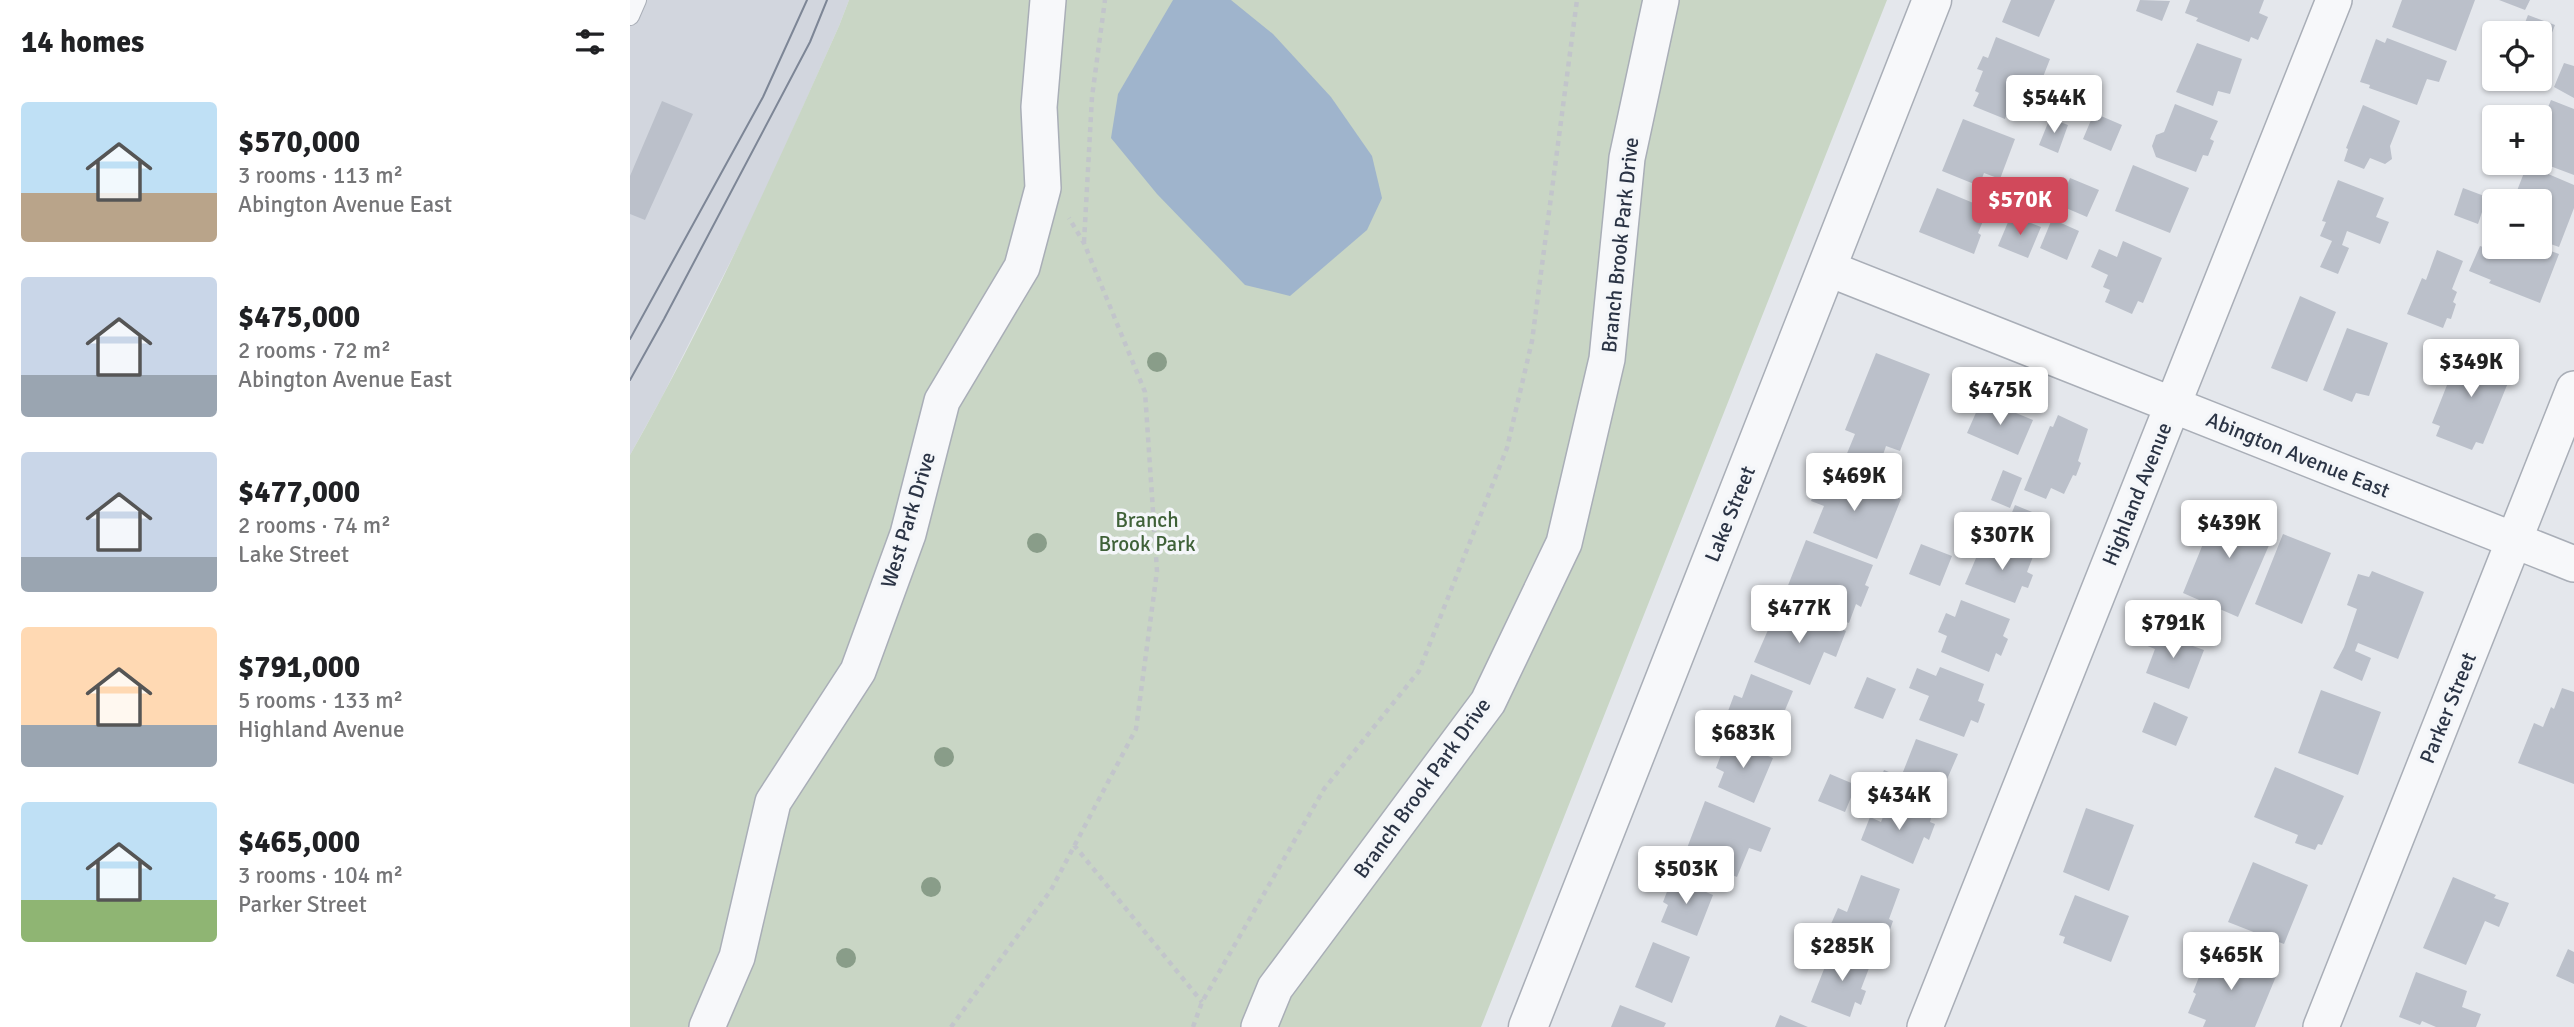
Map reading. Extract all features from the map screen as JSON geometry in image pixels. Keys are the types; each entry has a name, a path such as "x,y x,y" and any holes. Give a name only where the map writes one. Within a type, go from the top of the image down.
{"street":[{"name":"West Park Drive","path":"707,1027 737,957 773,802 859,671 908,534 942,401 1022,267 1043,188 1039,107 1048,0"},
{"name":"Branch Brook Park Drive","path":"1259,1027 1275,988 1488,702 1564,543 1608,359 1627,158 1661,0"},
{"name":"Lake Street","path":"1528,1027 1932,0"},
{"name":"Highland Avenue","path":"1925,1027 2334,0"},
{"name":"Abington Avenue East","path":"1827,268 2574,564"},
{"name":"Parker Street","path":"2321,1027 2574,389"}],"lane":[{"path":"630,16 637,0"}],"path":[{"path":"1084,243 1092,97 1105,0"},
{"path":"1193,1027 1202,1002 1324,789 1419,671 1507,448 1532,341 1577,0"},
{"path":"951,1027 1051,890 1136,729 1157,571 1145,392 1084,243 1042,172"},
{"path":"1074,845 1202,1002"}],"shaded area":[{"path":"630,0 849,0 760,203 630,455"}],"green space":[{"name":"Branch Brook Park","path":"849,0 1887,0 1481,1027 630,1027 630,455 687,350 740,243"}],"water":[{"path":"1173,0 1231,0 1273,34 1331,97 1372,156 1382,198 1367,230 1290,296 1245,285 1157,194 1111,138 1118,94"}],"building":[{"path":"2011,0 2055,0 2039,37 2002,22"},
{"path":"2140,0 2170,1 2162,21 2136,11"},
{"path":"2190,0 2264,0 2259,13 2268,17 2258,40 2251,37 2249,42 2196,21 2198,18 2185,13"},
{"path":"2402,0 2475,0 2456,51 2392,27"},
{"path":"2499,0 2530,0 2525,10"},
{"path":"2528,15 2544,21 2526,21"},
{"path":"1996,37 2050,59 2043,77 2046,78 2043,87 2039,86 2030,109 2011,102 2005,119 1973,106 1979,93 1975,91 1983,71 1977,69 1983,56 1988,58"},
{"path":"2387,38 2447,61 2439,82 2427,79 2417,105 2369,88 2370,85 2360,82 2376,39 2385,43"},
{"path":"2197,43 2242,59 2230,94 2218,91 2213,106 2176,92"},
{"path":"2564,63 2574,66 2574,98 2554,87"},
{"path":"2551,100 2574,109 2574,175 2552,167 2552,105 2549,105"},
{"path":"662,101 693,114 645,220 630,214 630,176"},
{"path":"2175,104 2218,121 2210,139 2214,141 2208,156 2203,155 2196,172 2156,157 2152,146 2156,135 2164,132"},
{"path":"2363,105 2400,121 2390,146 2392,159 2385,164 2370,158 2364,169 2344,161 2348,149 2346,148"},
{"path":"2094,113 2122,125 2111,151 2083,139"},
{"path":"2050,118 2068,125 2058,153 2039,145"},
{"path":"1963,119 2015,139 2000,179 1984,173 1979,186 1942,171"},
{"path":"2133,165 2189,188 2170,233 2115,211"},
{"path":"2523,175 2550,175 2574,185 2574,208 2559,247 2552,245 2552,189 2518,189"},
{"path":"2070,178 2099,190 2087,217 2059,205"},
{"path":"2338,180 2384,198 2376,217 2389,222 2380,244 2347,231 2342,245 2349,248 2338,274 2320,267 2332,241 2320,236 2326,222 2322,221"},
{"path":"1937,188 1988,209 1978,233 1981,235 1974,254 1919,232"},
{"path":"2463,188 2482,195 2482,212 2478,224 2454,215"},
{"path":"2011,215 2041,227 2028,258 1998,246"},
{"path":"2052,219 2079,231 2067,260 2040,248"},
{"path":"2123,241 2162,258 2143,303 2138,301 2132,314 2105,302 2110,290 2103,287 2108,275 2091,267 2099,249 2117,257"},
{"path":"2480,246 2482,259 2552,259 2552,251 2559,254 2540,303 2489,283 2491,280 2469,271"},
{"path":"2437,250 2463,261 2452,289 2457,292 2453,302 2456,304 2451,319 2447,318 2443,328 2407,314 2422,278 2426,280"},
{"path":"2300,296 2336,312 2307,382 2271,368"},
{"path":"2347,328 2388,343 2369,396 2356,393 2352,402 2323,390"},
{"path":"2462,347 2514,368 2483,444 2476,442 2472,450 2436,436 2440,426 2432,423"},
{"path":"1876,353 1930,374 1900,451 1886,446 1874,481 1841,468 1855,434 1845,430"},
{"path":"1982,399 2033,420 2018,455 1967,433"},
{"path":"2058,415 2088,429 2076,476 2073,475 2064,494 2051,488 2046,499 2024,490 2050,426 2053,427"},
{"path":"1825,468 1901,499 1877,559 1813,533 1824,506 1811,501"},
{"path":"2003,470 2022,478 2010,508 1991,500"},
{"path":"2214,503 2276,529 2238,617 2183,593 2207,534 2202,532"},
{"path":"2015,505 2044,517 2034,543 2004,532"},
{"path":"2283,534 2331,553 2302,624 2255,604"},
{"path":"1806,540 1873,565 1865,585 1869,587 1861,607 1856,604 1849,623 1783,598"},
{"path":"1998,540 2034,554 2027,572 2033,575 2028,588 2022,586 2015,603 1965,584 1979,551 1991,556"},
{"path":"1921,544 1952,556 1940,586 1909,574"},
{"path":"2372,571 2424,592 2398,659 2358,643 2355,651 2371,658 2362,681 2333,668 2344,647 2357,609 2347,605 2358,574 2369,577"},
{"path":"1961,600 2010,619 2003,636 2008,639 2001,656 1996,653 1989,672 1941,652 1947,636 1938,632 1946,613 1955,617"},
{"path":"1787,606 1846,631 1836,657 1824,652 1810,685 1754,662 1768,630 1771,631 1774,623 1779,625"},
{"path":"2151,631 2204,650 2189,689 2146,673 2155,649 2145,645"},
{"path":"1940,667 1984,684 1978,701 1985,704 1978,723 1971,720 1964,737 1919,720 1929,696 1909,688 1917,668 1936,676"},
{"path":"1751,674 1793,691 1772,741 1724,722 1734,695 1742,698"},
{"path":"1867,677 1896,689 1883,719 1854,708"},
{"path":"2562,688 2574,692 2574,784 2518,763 2534,723 2543,727"},
{"path":"2321,690 2381,712 2358,775 2298,753"},
{"path":"2154,702 2188,717 2176,746 2142,732"},
{"path":"1727,739 1773,758 1754,803 1718,787 1724,772 1716,768"},
{"path":"1916,739 1958,754 1935,807 1878,785 1884,770 1901,777"},
{"path":"2275,767 2344,796 2322,845 2318,844 2315,850 2295,843 2298,835 2254,817"},
{"path":"1830,774 1856,785 1845,812 1818,801"},
{"path":"1890,800 1931,818 1930,822 1935,824 1929,840 1924,837 1913,864 1861,840 1870,817 1881,822"},
{"path":"1705,801 1771,828 1761,852 1749,848 1737,877 1684,856"},
{"path":"2086,808 2134,825 2109,891 2063,872"},
{"path":"2253,862 2308,885 2284,944 2228,922"},
{"path":"1861,875 1900,889 1889,919 1893,921 1885,944 1831,924 1838,908 1847,912"},
{"path":"1673,876 1707,889 1706,892 1713,895 1697,936 1661,922 1668,905 1663,902"},
{"path":"2453,877 2509,903 2499,927 2485,921 2466,965 2423,948"},
{"path":"2075,895 2129,916 2111,962 2063,943 2065,937 2059,935"},
{"path":"1653,942 1690,957 1672,1003 1635,987"},
{"path":"2211,947 2277,974 2255,1027 2203,1027 2206,1020 2188,1013 2196,994 2193,992"},
{"path":"1832,949 1871,963 1861,989 1866,991 1861,1005 1855,1002 1850,1017 1811,1002"},
{"path":"2568,949 2574,952 2574,984 2556,976"},
{"path":"2416,972 2467,991 2462,1007 2481,1014 2476,1027 2436,1027 2422,1021 2420,1025 2399,1017"},
{"path":"1620,1005 1666,1023 1664,1027 1611,1027"},
{"path":"1780,1015 1808,1027 1775,1027"}],"tram line":[{"path":"630,339 763,97 807,0"},
{"path":"630,380 810,42 827,0"}]}
